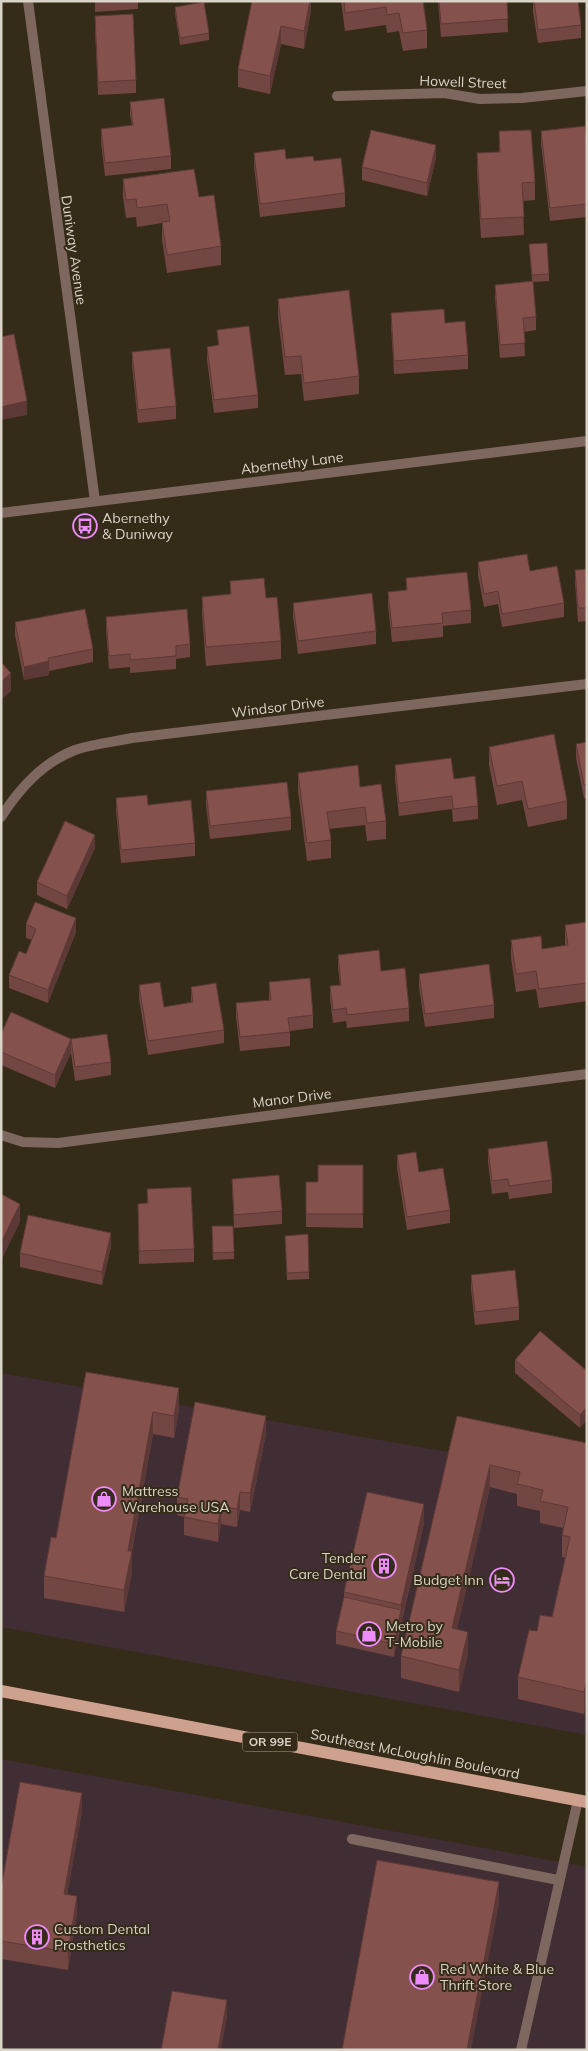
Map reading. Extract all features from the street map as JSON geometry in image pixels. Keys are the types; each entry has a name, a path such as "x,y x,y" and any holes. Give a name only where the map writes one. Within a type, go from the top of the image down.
{"main road":[{"name":"Southeast McLoughlin Boulevard","path":"1,1691 582,1801"}],"street":[{"name":"Duniway Avenue","path":"28,1 95,502"},
{"name":"Howell Street","path":"337,96 444,94 480,99 522,98 587,91"},
{"name":"Abernethy Lane","path":"1,513 587,441"},
{"name":"Windsor Drive","path":"1,817 11,801 32,777 49,762 76,750 132,738 587,684"},
{"name":"Manor Drive","path":"1,1135 23,1142 58,1143 587,1074"},
{"path":"521,2050 558,1880 582,1801"},
{"path":"352,1839 558,1880"}],"shaded area":[{"path":"1,1373 448,1452 453,1433 587,1462 587,1735 1,1627"},
{"path":"1,1759 587,1867 587,2050 1,2050"}],"building":[{"path":"252,1 310,1 304,31 281,26 270,76 238,69"},
{"path":"344,1 423,1 427,30 403,33 399,13 387,15 386,7 345,13"},
{"path":"439,1 507,1 508,19 441,24"},
{"path":"534,1 578,1 581,25 538,30"},
{"path":"204,2 209,33 180,38 175,7"},
{"path":"133,14 136,80 98,82 95,16"},
{"path":"164,98 171,156 105,163 101,129 133,125 130,102"},
{"path":"585,126 587,142 587,204 550,208 541,131"},
{"path":"371,130 436,145 427,183 362,167"},
{"path":"531,130 535,182 522,183 524,217 481,219 477,153 500,152 499,131"},
{"path":"285,149 286,159 313,156 314,161 341,158 345,193 260,204 254,153"},
{"path":"194,169 199,197 214,195 221,246 167,255 162,222 170,221 167,204 137,208 136,199 126,200 123,179"},
{"path":"547,243 549,274 532,275 529,244"},
{"path":"533,281 536,317 523,318 525,343 500,345 495,285"},
{"path":"349,290 359,376 304,383 301,356 285,357 278,299"},
{"path":"444,309 445,323 465,321 468,355 394,361 391,313"},
{"path":"249,326 258,395 214,400 207,347 219,345 217,330"},
{"path":"14,334 27,401 1,407 1,337"},
{"path":"170,348 176,406 138,410 132,352"},
{"path":"527,554 530,571 557,566 564,603 502,614 498,591 484,594 478,562"},
{"path":"587,569 587,608 578,608 575,570"},
{"path":"467,572 471,610 442,613 443,623 392,628 388,592 407,590 406,578"},
{"path":"264,578 266,598 277,597 281,641 206,647 202,597 231,594 230,581"},
{"path":"372,593 376,631 298,641 293,603"},
{"path":"85,609 93,649 48,658 49,661 24,667 15,622"},
{"path":"187,609 190,644 176,646 176,656 130,660 130,654 109,656 106,617"},
{"path":"1,662 11,673 1,682"},
{"path":"554,734 567,801 528,809 522,781 497,786 489,747"},
{"path":"587,742 587,784 584,785 576,744"},
{"path":"451,758 454,779 475,776 478,806 453,809 452,796 399,803 395,765"},
{"path":"358,765 360,787 381,784 386,821 367,823 365,807 327,812 331,840 307,843 298,773"},
{"path":"287,782 291,817 210,826 206,791"},
{"path":"147,795 148,805 191,800 195,843 121,850 116,798"},
{"path":"65,821 95,835 67,896 37,882"},
{"path":"35,902 76,918 48,990 9,975 19,951 26,954 36,929 26,924"},
{"path":"587,922 587,983 539,989 536,971 516,974 511,940 541,936 542,949 568,945 565,925"},
{"path":"379,950 381,971 405,968 409,1008 347,1015 346,1008 333,1010 330,986 341,985 338,955"},
{"path":"489,964 494,1005 425,1014 419,974"},
{"path":"310,978 313,1015 288,1018 290,1032 240,1037 236,1003 271,1000 269,982"},
{"path":"160,982 164,1007 193,1002 191,987 216,983 224,1030 148,1041 139,985"},
{"path":"11,1012 71,1039 55,1075 1,1052 1,1034"},
{"path":"107,1034 111,1062 75,1067 71,1039"},
{"path":"547,1141 552,1180 509,1186 508,1179 492,1181 488,1149"},
{"path":"416,1152 419,1172 443,1168 450,1210 407,1217 397,1155"},
{"path":"318,1165 363,1165 363,1214 306,1214 306,1182 318,1182"},
{"path":"279,1175 282,1211 234,1215 232,1179"},
{"path":"191,1187 194,1249 139,1251 138,1204 148,1203 147,1189"},
{"path":"1,1194 20,1204 1,1243"},
{"path":"28,1215 111,1233 102,1272 20,1253"},
{"path":"212,1226 233,1226 234,1252 213,1253"},
{"path":"308,1234 309,1272 287,1273 285,1236"},
{"path":"515,1270 519,1307 475,1312 471,1275"},
{"path":"540,1331 587,1371 587,1407 580,1415 515,1360"},
{"name":"Mattress Warehouse USA","path":"86,1372 179,1388 174,1416 153,1412 128,1551 132,1551 124,1590 44,1576 51,1537 56,1538"},
{"path":"195,1402 266,1416 250,1493 240,1492 237,1509 221,1506 218,1524 184,1517 188,1499 177,1497"},
{"path":"457,1416 587,1443 587,1679 584,1692 518,1677 529,1630 537,1631 540,1615 552,1617 570,1537 562,1535 568,1507 540,1501 543,1490 517,1484 520,1472 490,1465 452,1628 468,1632 459,1670 401,1656"},
{"name":"Tender Care Dental","path":"367,1492 424,1504 401,1605 344,1592"},
{"name":"Metro by T-Mobile","path":"344,1597 401,1610 394,1644 336,1631"},
{"path":"20,1782 82,1793 64,1894 77,1896 68,1952 1,1941 1,1883"},
{"name":"Red White & Blue Thrift Store","path":"377,1860 499,1882 467,2050 342,2050"},
{"path":"172,1991 227,2000 218,2050 161,2050"}],"place":[{"name":"Abernethy & Duniway","path":"85,526"},
{"name":"Mattress Warehouse USA","path":"104,1499"},
{"name":"Tender Care Dental","path":"384,1566"},
{"name":"Budget Inn","path":"502,1580"},
{"name":"Metro by T-Mobile","path":"369,1634"},
{"name":"Custom Dental Prosthetics","path":"37,1937"},
{"name":"Red White & Blue Thrift Store","path":"422,1977"}]}
